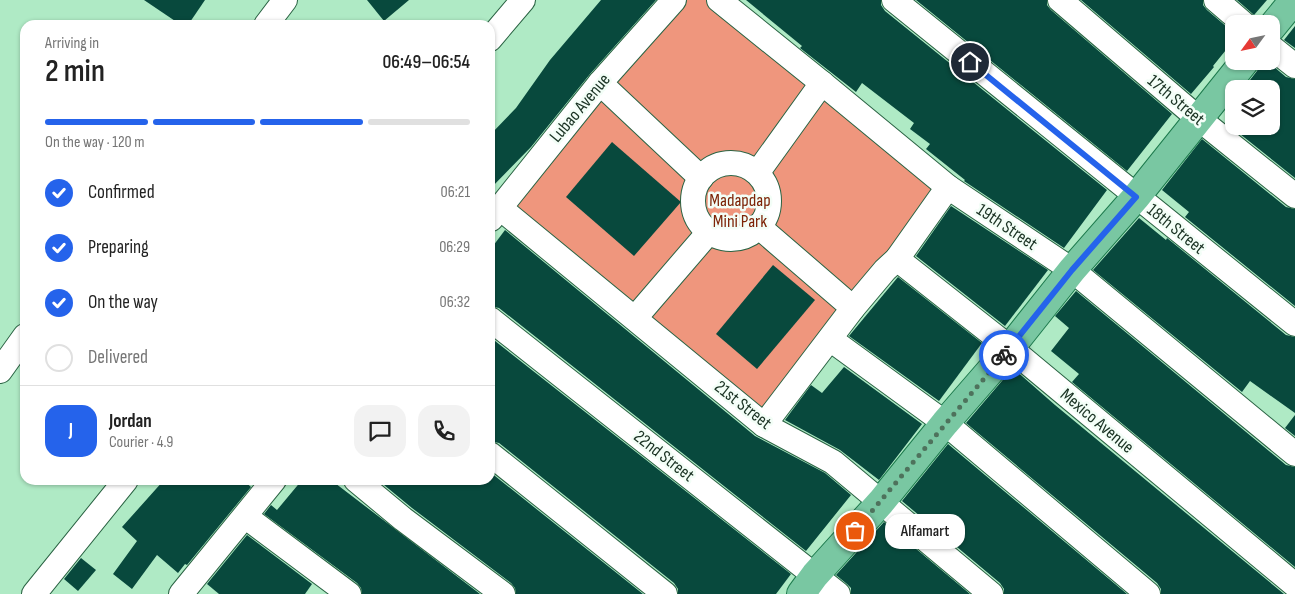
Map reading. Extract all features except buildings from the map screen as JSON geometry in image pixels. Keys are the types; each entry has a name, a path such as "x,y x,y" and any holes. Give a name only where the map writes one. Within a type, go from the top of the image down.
{"main road":[{"path":"1280,17 1294,0"},
{"path":"808,585 881,502 945,423 1010,348 1072,270 1136,197 1238,70"}],"street":[{"path":"270,20 285,0"},
{"path":"495,33 523,0"},
{"name":"Lubao Avenue","path":"495,214 600,83 674,0"},
{"name":"19th Street","path":"718,0 822,82 948,187 1072,270 1295,454"},
{"name":"18th Street","path":"894,0 1295,324"},
{"name":"17th Street","path":"1060,0 1199,119 1295,196"},
{"path":"1216,0 1234,15"},
{"path":"1280,54 1295,66"},
{"path":"758,172 822,82"},
{"path":"600,83 701,178"},
{"path":"727,163 741,163 758,172 768,189 769,210 758,226 745,236 730,239 709,232 698,220 693,200 695,189 701,178 712,168 727,163"},
{"path":"764,425 853,308 885,270 897,259 948,187"},
{"name":"21st Street","path":"495,214 635,318 764,425 833,462 991,594"},
{"path":"758,226 853,308"},
{"path":"635,318 709,232"},
{"name":"Mexico Avenue","path":"897,259 1010,348 1295,585"},
{"name":"22nd Street","path":"495,323 808,585 838,594"},
{"path":"830,339 945,423 1148,594"},
{"path":"0,371 20,343"},
{"path":"495,458 666,594"},
{"path":"34,594 122,485"},
{"path":"186,592 270,485"},
{"path":"362,485 411,525 503,594"},
{"path":"246,517 349,594"}],"green space":[{"name":"Madapdap Mini Park","path":"675,0 718,0 948,187 764,425 500,208"}],"way so far":[{"path":"855,531 1004,355"}],"place":[{"name":"Alfamart","path":"855,531"}],"route":[{"path":"970,62 1136,197 1072,270 1004,355"}]}
